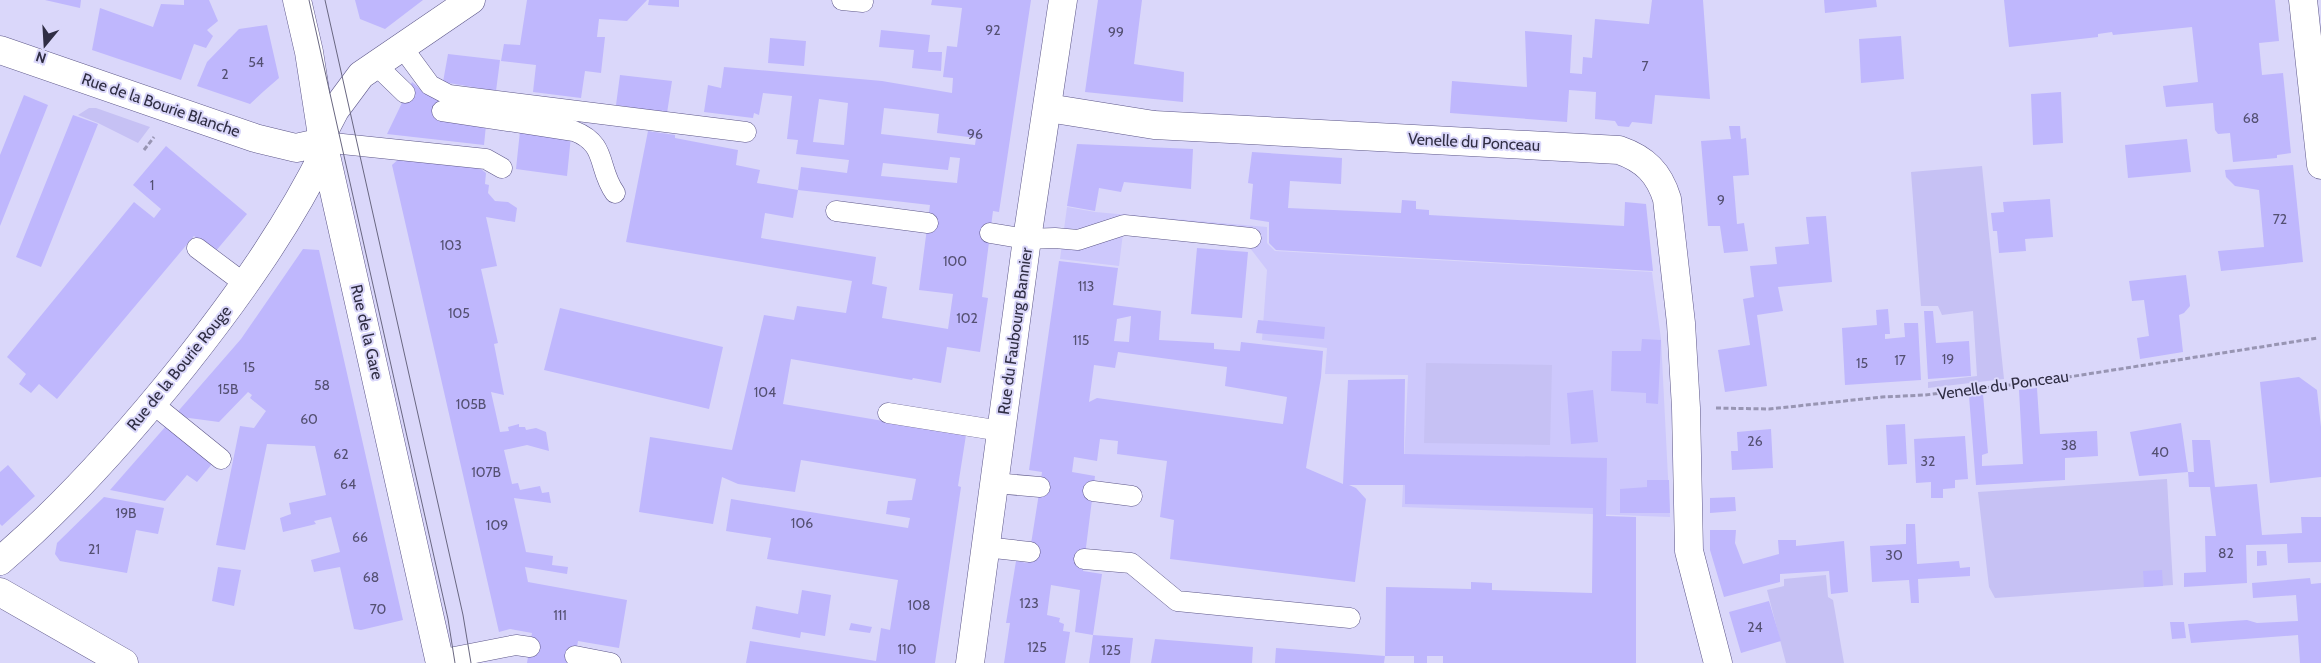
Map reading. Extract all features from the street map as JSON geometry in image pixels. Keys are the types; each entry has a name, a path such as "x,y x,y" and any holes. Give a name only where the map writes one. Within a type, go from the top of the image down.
{"street":[{"name":"Rue de la Gare","path":"297,0 309,52 324,143 440,661"},
{"name":"Rue de la Bourie Rouge","path":"0,561 67,500 153,404 218,322 291,216 324,143 335,110 346,93 361,76 471,0"},
{"name":"Rue du Faubourg Bannier","path":"970,663 1027,239 1063,0"},
{"path":"2303,0 2321,165"},
{"name":"Rue de la Bourie Blanche","path":"0,50 255,138 296,148 324,143"},
{"name":"Venelle du Ponceau","path":"1048,108 1154,125 1618,150 1637,156 1653,169 1662,183 1667,199 1681,323 1686,408 1689,552 1718,663"},
{"path":"0,592 124,663"}],"lane":[{"path":"842,0 863,2"},
{"path":"402,47 430,85 449,94 746,132"},
{"path":"376,65 406,93"},
{"path":"442,111 574,131 584,135 593,142 600,152 608,183 615,193"},
{"path":"324,143 486,159 502,168"},
{"path":"836,211 928,223"},
{"path":"990,232 1027,239 1056,238 1078,240 1124,225 1251,238"},
{"path":"197,248 245,284"},
{"path":"153,404 221,459"},
{"path":"888,412 1001,431"},
{"path":"994,482 1040,487"},
{"path":"1093,491 1132,496"},
{"path":"985,547 1030,552"},
{"path":"1084,559 1132,563 1177,601 1350,618"},
{"path":"440,661 516,645 530,648"},
{"path":"576,656 611,663"}],"path":[{"path":"144,150 159,131"},
{"name":"Venelle du Ponceau","path":"1686,408 1769,409 1882,397 1925,396 2043,381 2318,338"}],"shaded area":[{"path":"89,108 96,108 150,127 138,143 78,115"},
{"path":"1982,166 2004,379 1928,388 1928,382 1977,376 1973,311 1942,315 1938,306 1921,306 1911,172"},
{"path":"1067,207 1095,212 1267,227 1267,243 1275,251 1652,272 1661,339 1670,517 1402,507 1408,375 1325,374 1327,348 1262,340 1267,270 1250,248 1123,233 1119,266 1060,259"},
{"path":"1426,363 1552,365 1550,445 1424,443"},
{"path":"2167,479 2173,585 1995,598 1989,587 1978,492"},
{"path":"1826,575 1828,597 1833,600 1844,663 1786,663 1767,590 1784,586 1784,579"}],"building":[{"path":"45,0 81,0 80,8"},
{"path":"184,0 209,0 218,21 207,30 213,36 206,48 194,44 181,80 92,50 100,8 153,27 161,4 184,5"},
{"path":"355,0 423,0 385,29 360,19"},
{"path":"527,0 647,0 627,21 599,19 597,37 605,37 601,73 585,71 581,98 533,92 536,65 501,61 504,44 520,45"},
{"path":"649,0 679,0 679,7 648,5"},
{"path":"932,0 1031,0 999,212 993,211 982,297 988,298 980,352 947,347 941,383 913,378 912,380 791,359 783,404 966,435 958,486 961,487 935,663 746,663 750,641 876,661 881,628 890,630 898,580 767,559 771,538 726,531 731,499 908,528 910,518 886,514 888,501 912,500 916,479 801,460 795,492 738,484 722,477 713,524 639,512 650,437 732,450 764,315 794,320 797,306 846,313 852,281 626,242 648,131 675,135 675,138 738,150 736,165 760,170 757,183 798,190 801,167 847,173 849,160 796,154 798,140 787,139 792,96 763,93 759,115 754,113 753,118 704,112 708,85 721,88 724,67 882,81 952,93 953,78 943,77 947,46 957,47 962,8 931,5","holes":["819,99 848,103 844,145 813,142","884,108 939,114 937,133 976,138 975,145 881,134","950,157 960,158 957,183 881,176 883,163 948,170","798,190 930,205 919,290 953,294 948,329 882,318 887,287 872,284 876,257 761,238 765,213 793,218"]},
{"path":"1098,0 1142,0 1134,64 1184,72 1183,102 1085,92"},
{"path":"1652,0 1703,0 1710,99 1655,95 1652,124 1632,122 1629,127 1618,126 1615,121 1595,119 1596,92 1569,90 1567,122 1450,113 1452,81 1527,87 1525,31 1572,35 1570,73 1582,74 1583,57 1592,58 1595,19 1649,24"},
{"path":"1824,0 1876,0 1877,7 1825,13"},
{"path":"2004,0 2275,0 2279,41 2259,43 2262,75 2283,73 2291,153 2277,155 2277,158 2233,162 2230,133 2218,134 2215,130 2213,103 2166,107 2163,86 2198,82 2192,27 2113,35 2112,32 2098,34 2098,37 2009,47"},
{"path":"267,25 279,78 250,104 197,86 207,62 239,29"},
{"path":"881,30 930,35 928,52 942,52 941,71 912,68 914,50 879,47"},
{"path":"1901,36 1904,79 1861,83 1859,39"},
{"path":"770,38 806,41 804,66 768,63"},
{"path":"448,54 500,60 496,91 443,82"},
{"path":"620,75 672,81 667,113 616,105"},
{"path":"412,82 425,93 486,125 484,145 387,134"},
{"path":"2061,92 2063,143 2033,145 2031,94"},
{"path":"24,95 48,105 0,226 0,155"},
{"path":"73,115 98,124 41,267 16,257"},
{"path":"1729,126 1740,126 1741,139 1746,138 1749,175 1733,176 1737,224 1744,223 1748,251 1724,253 1720,226 1708,226 1701,141 1731,139"},
{"path":"520,131 571,136 567,176 516,169"},
{"path":"2187,139 2191,172 2128,178 2125,145"},
{"path":"1077,144 1193,149 1191,189 1124,182 1121,192 1099,188 1095,211 1067,206"},
{"path":"166,146 247,214 215,252 194,236 57,399 39,384 31,393 19,384 26,374 7,357 134,202 154,218 161,209 133,185"},
{"path":"1252,152 1342,158 1341,184 1290,181 1288,208 1401,213 1402,200 1416,201 1416,209 1429,210 1429,215 1624,226 1625,202 1646,204 1653,271 1276,250 1269,243 1269,222 1250,219 1253,184 1248,183"},
{"path":"401,157 477,166 486,173 485,184 489,185 488,193 495,201 508,202 517,208 515,222 486,217 497,266 481,269 498,343 494,344 504,395 491,392 500,432 509,431 508,427 519,424 519,427 525,427 526,430 536,428 546,432 549,451 527,445 504,450 512,484 518,483 520,490 540,486 542,493 549,492 551,503 514,498 526,552 553,556 552,565 568,567 567,574 525,567 528,582 627,600 619,648 578,641 574,663 527,663 532,633 510,629 499,632 392,165"},
{"path":"2293,165 2303,262 2221,271 2218,251 2264,247 2259,190 2235,186 2226,177 2225,170"},
{"path":"2050,199 2053,237 2025,239 2026,251 1999,253 1997,231 1993,231 1991,213 2004,212 2003,202"},
{"path":"1826,216 1832,282 1778,287 1783,311 1757,315 1767,386 1725,392 1718,350 1750,345 1743,299 1754,297 1750,266 1777,264 1775,247 1809,244 1806,217"},
{"path":"1197,248 1248,252 1242,318 1191,314"},
{"path":"303,249 319,250 403,620 361,630 354,629 340,567 314,572 311,560 340,552 331,517 314,521 316,524 283,532 280,518 291,514 289,503 326,495 315,446 267,444 245,550 216,545 240,426 254,428 266,411 250,398 252,395 248,392 219,422 174,416 241,339"},
{"path":"1059,261 1118,268 1113,305 1161,311 1159,340 1214,343 1214,349 1240,351 1241,342 1323,351 1321,377 1306,468 1343,484 1348,380 1405,379 1404,454 1607,458 1606,516 1636,517 1636,663 1443,663 1443,656 1427,656 1427,663 1414,663 1414,656 1385,656 1386,587 1471,589 1471,582 1492,583 1492,590 1592,593 1593,508 1405,504 1405,485 1349,485 1356,488 1366,499 1355,582 1170,559 1174,520 1160,517 1167,461 1117,454 1118,441 1100,439 1097,461 1074,457 1072,472 1095,476 1083,571 1102,574 1093,635 1075,632 1080,590 1051,585 1047,615 1060,618 1059,622 1064,624 1063,631 1070,632 1065,663 1004,663 1010,623 1006,623 1016,561 1028,563 1042,472 1029,470","holes":["1131,316 1129,342 1114,341 1117,319","1118,352 1227,367 1225,386 1287,397 1283,424 1097,398 1089,402 1094,365 1115,368"]},
{"path":"2186,275 2190,306 2184,313 2179,315 2183,352 2140,359 2137,338 2149,336 2144,300 2132,301 2129,281"},
{"path":"560,308 723,347 709,409 544,370"},
{"path":"1888,309 1890,334 1885,334 1885,339 1905,337 1904,323 1918,323 1921,380 1845,385 1842,328 1877,325 1876,310"},
{"path":"1924,311 1933,311 1936,343 1969,341 1971,376 1928,379"},
{"path":"1258,320 1325,327 1324,339 1256,333"},
{"path":"1642,339 1661,340 1658,404 1646,403 1646,393 1611,391 1612,351 1641,351"},
{"path":"2299,377 2317,390 2321,427 2321,477 2270,483 2260,382"},
{"path":"2037,388 2040,434 2097,431 2098,456 2065,458 2065,480 1976,485 1969,396 1983,394 1988,453 1982,455 1982,466 2023,464 2019,390"},
{"path":"1593,390 1598,442 1571,444 1567,393"},
{"path":"2181,423 2188,472 2139,476 2130,432"},
{"path":"1905,424 1907,464 1888,465 1886,425"},
{"path":"166,426 212,464 197,482 187,475 165,501 110,490"},
{"path":"1771,429 1773,468 1732,470 1731,451 1738,451 1737,432"},
{"path":"1965,436 1968,479 1955,480 1955,488 1943,489 1943,498 1931,498 1931,482 1916,483 1914,439"},
{"path":"2192,440 2210,440 2215,487 2257,484 2262,535 2302,533 2301,517 2321,517 2321,562 2288,563 2287,544 2246,545 2247,583 2184,587 2184,573 2206,572 2205,536 2216,536 2210,487 2189,487 2188,472 2194,472"},
{"path":"8,465 35,496 2,526 0,524 0,472"},
{"path":"1647,480 1669,480 1670,513 1620,513 1620,489 1647,487"},
{"path":"104,497 164,508 158,534 136,530 127,573 60,561 55,554 57,543"},
{"path":"1735,497 1736,511 1710,513 1710,498"},
{"path":"1906,524 1915,524 1917,564 1959,561 1960,568 1970,567 1970,576 1918,579 1919,603 1911,603 1909,580 1872,582 1870,546 1906,544"},
{"path":"1710,530 1736,530 1735,543 1743,564 1779,554 1778,540 1796,540 1796,546 1844,541 1848,592 1831,594 1829,571 1780,574 1780,582 1724,597 1710,550"},
{"path":"2257,551 2266,551 2267,565 2257,566"},
{"path":"218,567 241,570 234,606 212,601"},
{"path":"2162,570 2163,586 2144,587 2143,571"},
{"path":"2310,578 2311,584 2321,583 2321,663 2300,663 2298,635 2191,643 2188,624 2247,620 2257,623 2298,621 2296,595 2253,598 2252,583"},
{"path":"802,590 831,595 825,636 801,632 800,638 752,629 756,606 798,614"},
{"path":"1769,601 1781,641 1741,653 1729,612"},
{"path":"2170,622 2184,622 2186,638 2172,639"},
{"path":"851,623 872,627 870,633 849,630"},
{"path":"1093,635 1133,638 1130,663 1089,663"},
{"path":"1155,639 1253,647 1252,663 1151,663"},
{"path":"1276,648 1385,656 1384,663 1275,663"}],"tram line":[{"path":"309,0 448,619 455,663"},
{"path":"325,0 463,615 471,663"}]}
